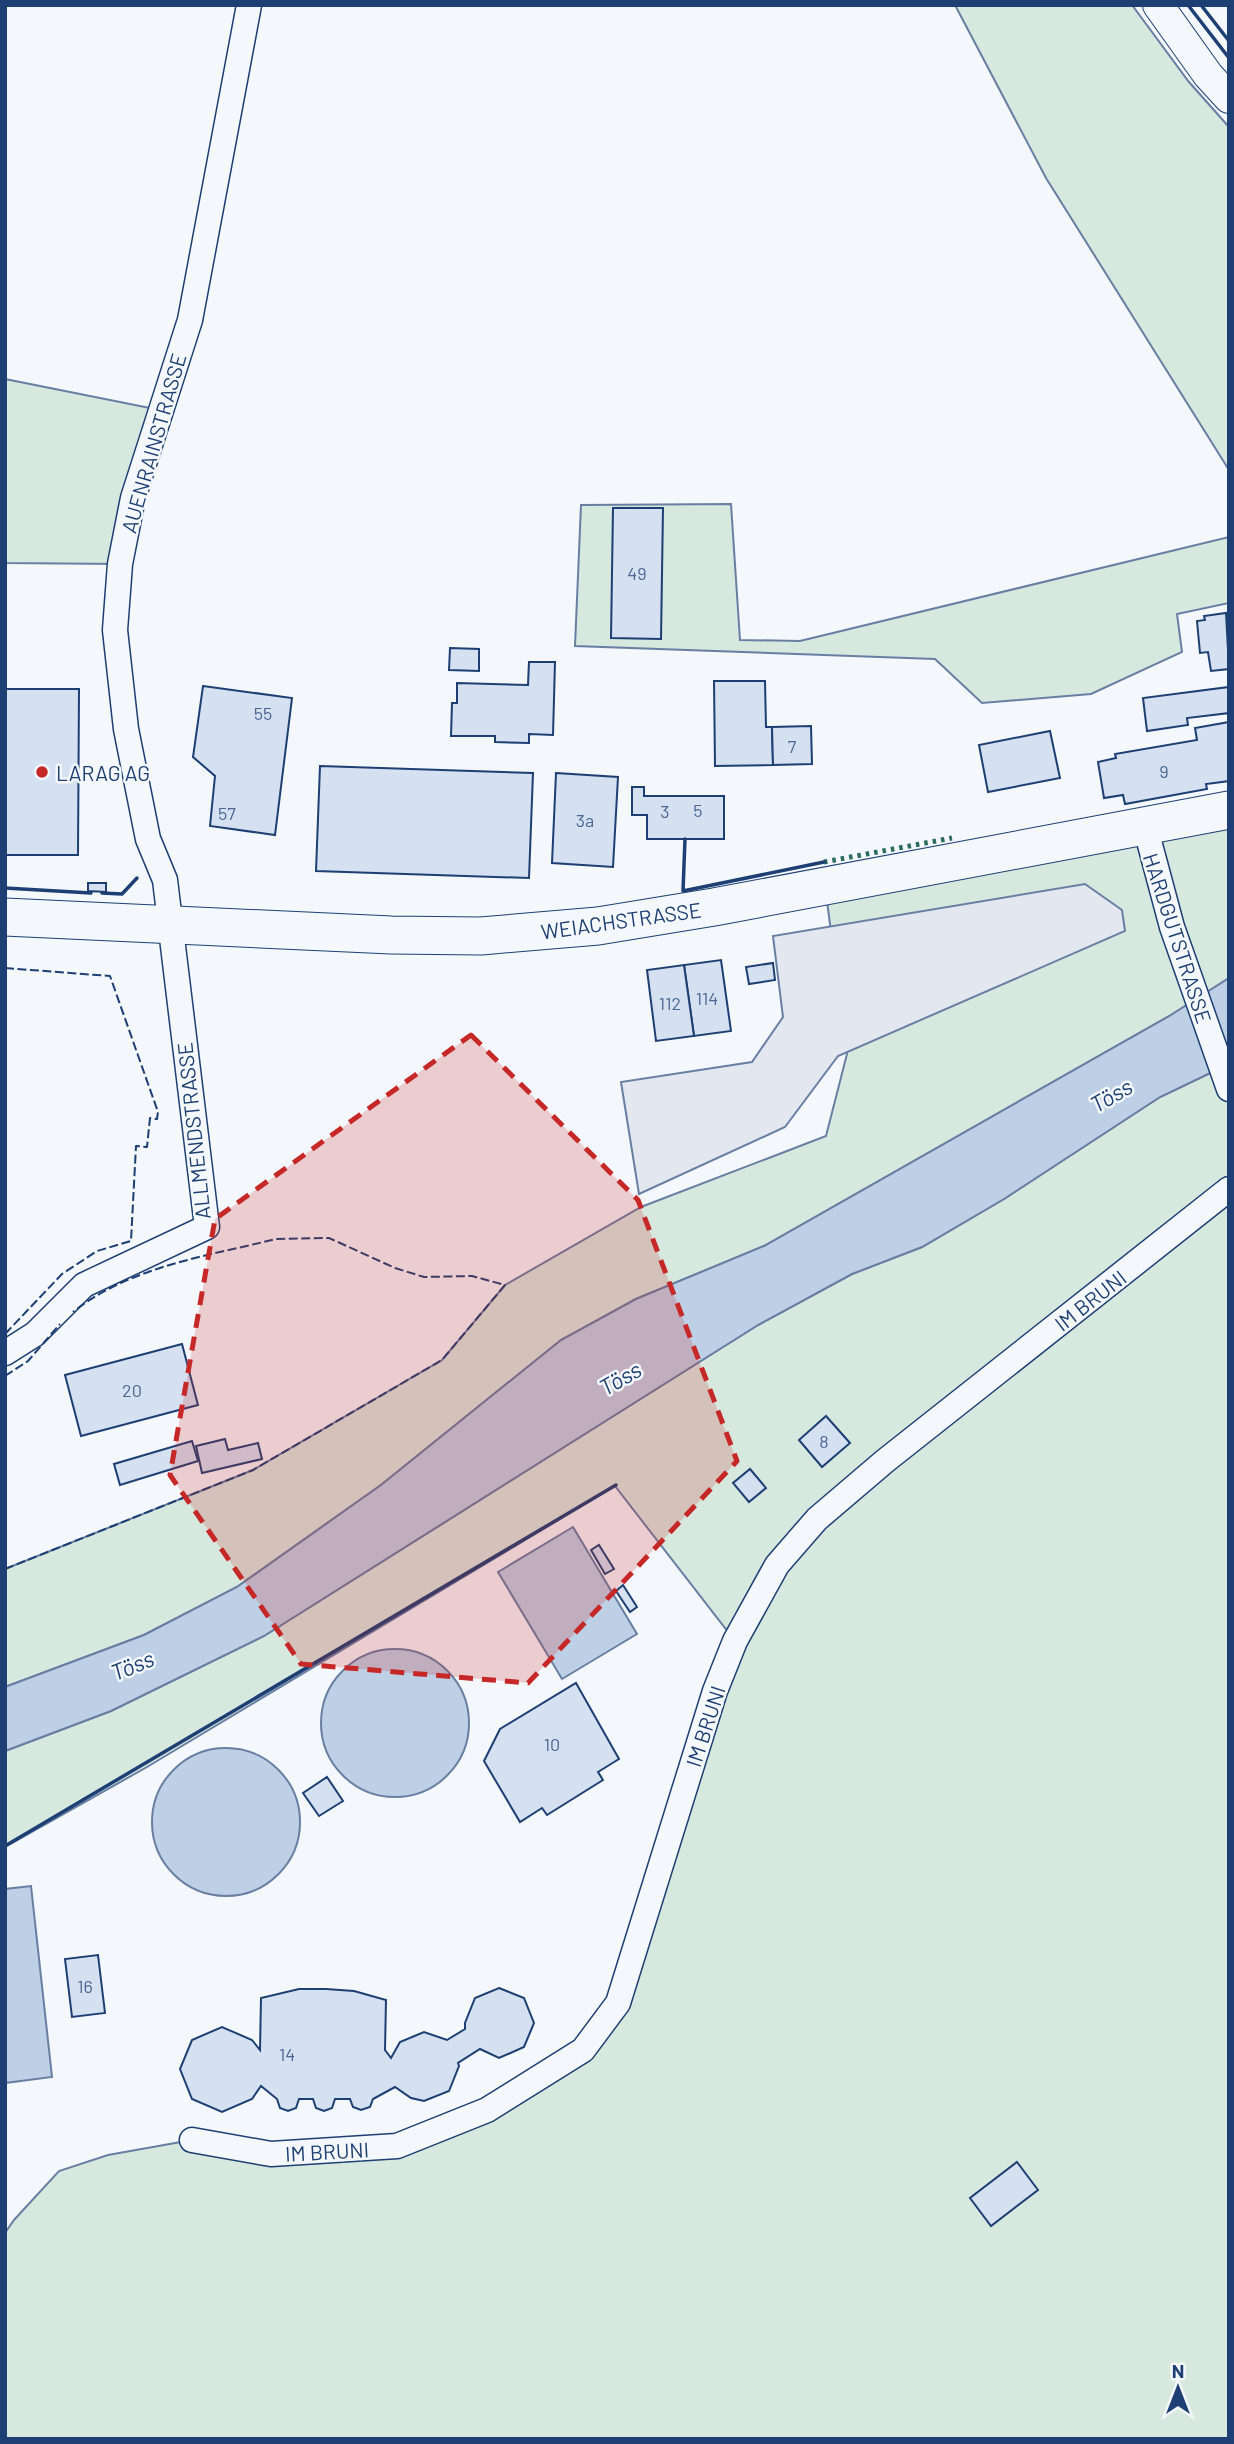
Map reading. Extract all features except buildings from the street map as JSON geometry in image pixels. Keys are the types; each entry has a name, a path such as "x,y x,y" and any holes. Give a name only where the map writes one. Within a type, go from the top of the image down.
{"main road":[{"name":"WEIACHSTRASSE","path":"5,917 481,936 598,926 1229,810"}],"street":[{"name":"AUENRAINSTRASSE","path":"170,923 165,880 148,839 126,729 115,630 120,564 133,498 190,320 248,5"},
{"path":"1158,5 1208,75 1229,99"},
{"name":"HARDGUTSTRASSE","path":"1145,826 1155,875 1174,935 1229,1089"},
{"name":"ALLMENDSTRASSE","path":"5,1353 35,1334 84,1285 207,1227 170,923"},
{"name":"IM BRUNI","path":"192,2140 271,2154 397,2147 487,2109 583,2050 618,2003 715,1691 735,1641 777,1565 817,1519 885,1461 1229,1189"}],"highlighted area":[{"path":"471,1035 638,1200 737,1461 528,1683 301,1664 170,1475 215,1219"}],"shaded area":[{"path":"955,5 1132,5 1189,82 1229,127 1229,470 1046,178"},
{"path":"5,379 160,410 120,564 5,563"},
{"path":"731,504 740,640 800,641 1229,537 1229,603 1177,614 1182,652 1091,694 982,703 935,659 575,646 581,505"},
{"path":"1229,811 1229,978 1171,1015 764,1246 636,1299 561,1340 381,1485 237,1587 144,1635 5,1687 5,1569 253,1470 442,1360 505,1285 641,1207 826,1136 847,1054 825,886"},
{"path":"1085,884 1122,910 1125,931 838,1056 785,1127 639,1194 621,1082 752,1062 783,1017 773,936"},
{"path":"1229,1064 1229,2439 5,2439 5,2233 59,2171 108,2155 192,2140 397,2146 583,2050 618,2003 735,1641 615,1486 147,1767 5,1847 5,1751 111,1711 264,1636 758,1325 852,1274 922,1247 1004,1199 1160,1097"}],"water":[{"name":"Töss","path":"1229,978 1229,1064 1160,1097 1004,1199 922,1247 852,1274 758,1325 264,1636 111,1711 5,1751 5,1687 144,1635 237,1587 381,1485 561,1340 636,1299 764,1246 1171,1015"},
{"path":"573,1527 637,1634 562,1679 498,1572"},
{"path":"395,1649 423,1654 447,1671 464,1695 469,1723 464,1751 447,1775 423,1792 395,1797 367,1792 343,1775 326,1751 321,1723 326,1695 343,1671 367,1654"},
{"path":"226,1748 254,1753 278,1770 295,1794 300,1822 295,1850 278,1874 254,1891 226,1896 198,1891 174,1874 157,1850 152,1822 157,1794 174,1770 198,1753"},
{"path":"31,1886 52,2077 5,2083 5,1889"}],"hedge":[{"path":"824,862 952,838"}],"fence":[{"path":"5,968 110,976 158,1112 157,1119 150,1118 147,1147 136,1146 131,1241 97,1251 62,1274 5,1334"},
{"path":"5,1569 253,1470 442,1360 505,1285 472,1276 424,1277 395,1268 329,1238 276,1239 196,1258 144,1274 119,1284 73,1312"},
{"path":"5,1376 28,1361 60,1324"}],"wall":[{"path":"1188,5 1229,58"},
{"path":"1201,5 1229,41"},
{"path":"685,839 683,891 824,862"},
{"path":"102,893 122,894 137,878"},
{"path":"5,888 91,893"},
{"path":"5,1846 616,1485"}],"place":[{"name":"LARAG AG","path":"42,772"}]}
